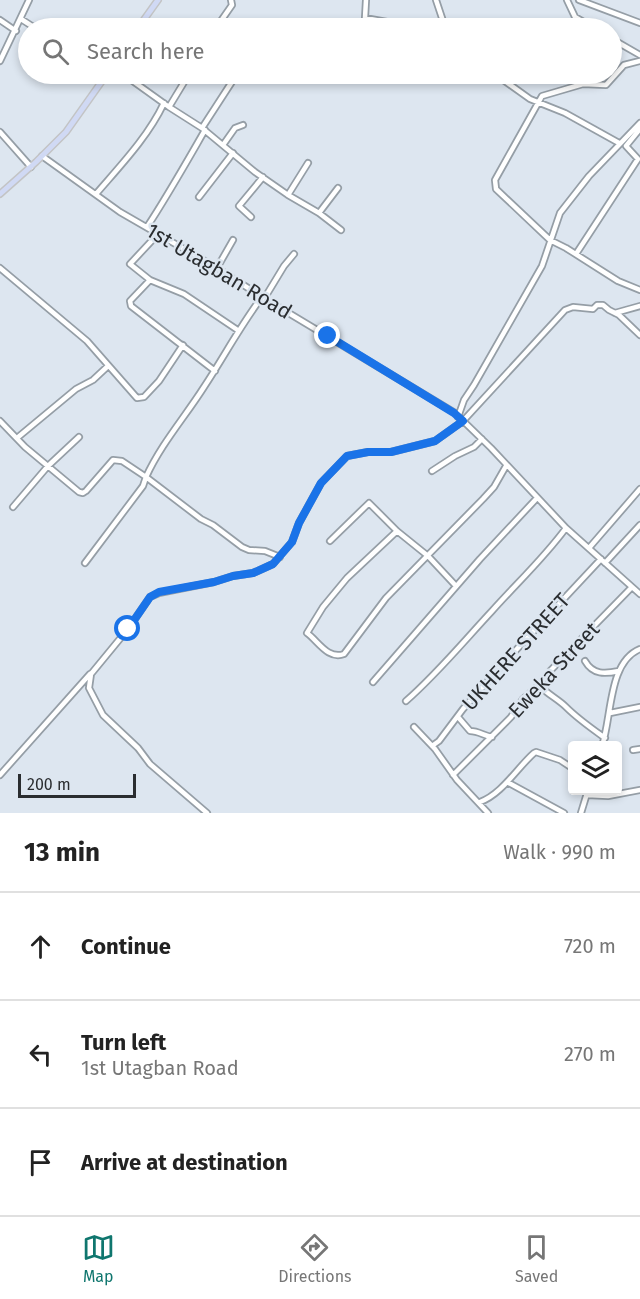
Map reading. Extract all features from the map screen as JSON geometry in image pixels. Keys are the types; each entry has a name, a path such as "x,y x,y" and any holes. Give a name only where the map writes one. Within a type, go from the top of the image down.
{"main road":[{"path":"145,18 158,0"},
{"path":"0,194 66,132 100,84"}],"street":[{"path":"21,18 29,0"},
{"path":"223,18 232,5 231,0"},
{"path":"365,18 366,0"},
{"path":"436,0 441,18"},
{"path":"567,0 576,18"},
{"path":"580,0 640,23"},
{"path":"0,20 16,31"},
{"path":"0,61 18,26"},
{"path":"622,45 640,55"},
{"path":"622,68 640,61"},
{"path":"137,84 203,129 288,195 319,213 341,230"},
{"path":"96,194 182,84"},
{"path":"147,227 172,191 203,129 231,84"},
{"path":"509,84 530,99 565,113 619,143"},
{"path":"607,84 583,84 542,96 495,180 496,189 550,240 618,281 640,290"},
{"path":"458,417 464,400 542,266 560,213 619,143 640,123"},
{"path":"223,145 235,128 243,125"},
{"path":"576,254 638,159 627,146 640,129"},
{"path":"0,132 31,167"},
{"path":"199,197 233,153"},
{"name":"1st Utagban Road","path":"42,156 120,212 217,268 458,417 482,439 566,528 637,590"},
{"path":"288,195 308,163"},
{"path":"251,218 239,206 263,177"},
{"path":"319,213 338,188"},
{"path":"158,234 130,264 150,280 184,294 239,331"},
{"path":"217,268 233,240"},
{"path":"85,563 143,486 146,477 178,424 239,331 294,254"},
{"path":"0,268 87,341 137,398 140,399 159,381 183,345"},
{"path":"150,280 130,304 214,371"},
{"path":"0,775 91,674 128,629 150,597 159,592 253,573 273,564 292,542 299,523 321,483 347,456 368,452 391,452 435,441 463,421 565,310 593,309 600,304 615,313 640,335"},
{"path":"615,313 640,306"},
{"path":"17,438 76,389 93,380 108,366"},
{"path":"0,421 75,490 83,493 113,460 122,461 242,547 265,551 280,557"},
{"path":"13,507 48,466 79,437"},
{"path":"432,471 474,447 482,439"},
{"path":"397,531 347,578 323,607 307,633 324,650 339,656 344,654 386,598 494,486 506,466"},
{"path":"589,548 640,489"},
{"path":"373,682 456,586 537,498"},
{"path":"330,541 369,502 397,531 428,556 456,586"},
{"name":"UKHERE STREET","path":"432,746 439,741 502,664 640,525"},
{"path":"406,701 424,686 515,588 566,528"},
{"name":"Eweka Street","path":"453,775 511,717 523,699 551,670 637,590"},
{"path":"604,741 616,677 624,661 640,649"},
{"path":"585,661 589,668 598,672 606,674 619,671"},
{"path":"91,674 89,688 103,715 138,747 150,764 207,813"},
{"path":"539,685 548,695 566,706 570,713 605,738"},
{"path":"610,713 640,707"},
{"path":"458,717 471,731 479,731 484,736 492,736"},
{"path":"414,728 444,759 453,775 488,813"},
{"path":"633,750 640,749"},
{"path":"480,802 487,800 536,752 568,765"},
{"path":"507,782 564,813"},
{"path":"622,793 640,790"},
{"path":"582,813 587,795"}],"route":[{"path":"128,629 150,597 159,592 253,573 273,564 292,542 299,523 321,483 347,456 368,452 391,452 435,441 463,421 454,413 328,336"}]}
